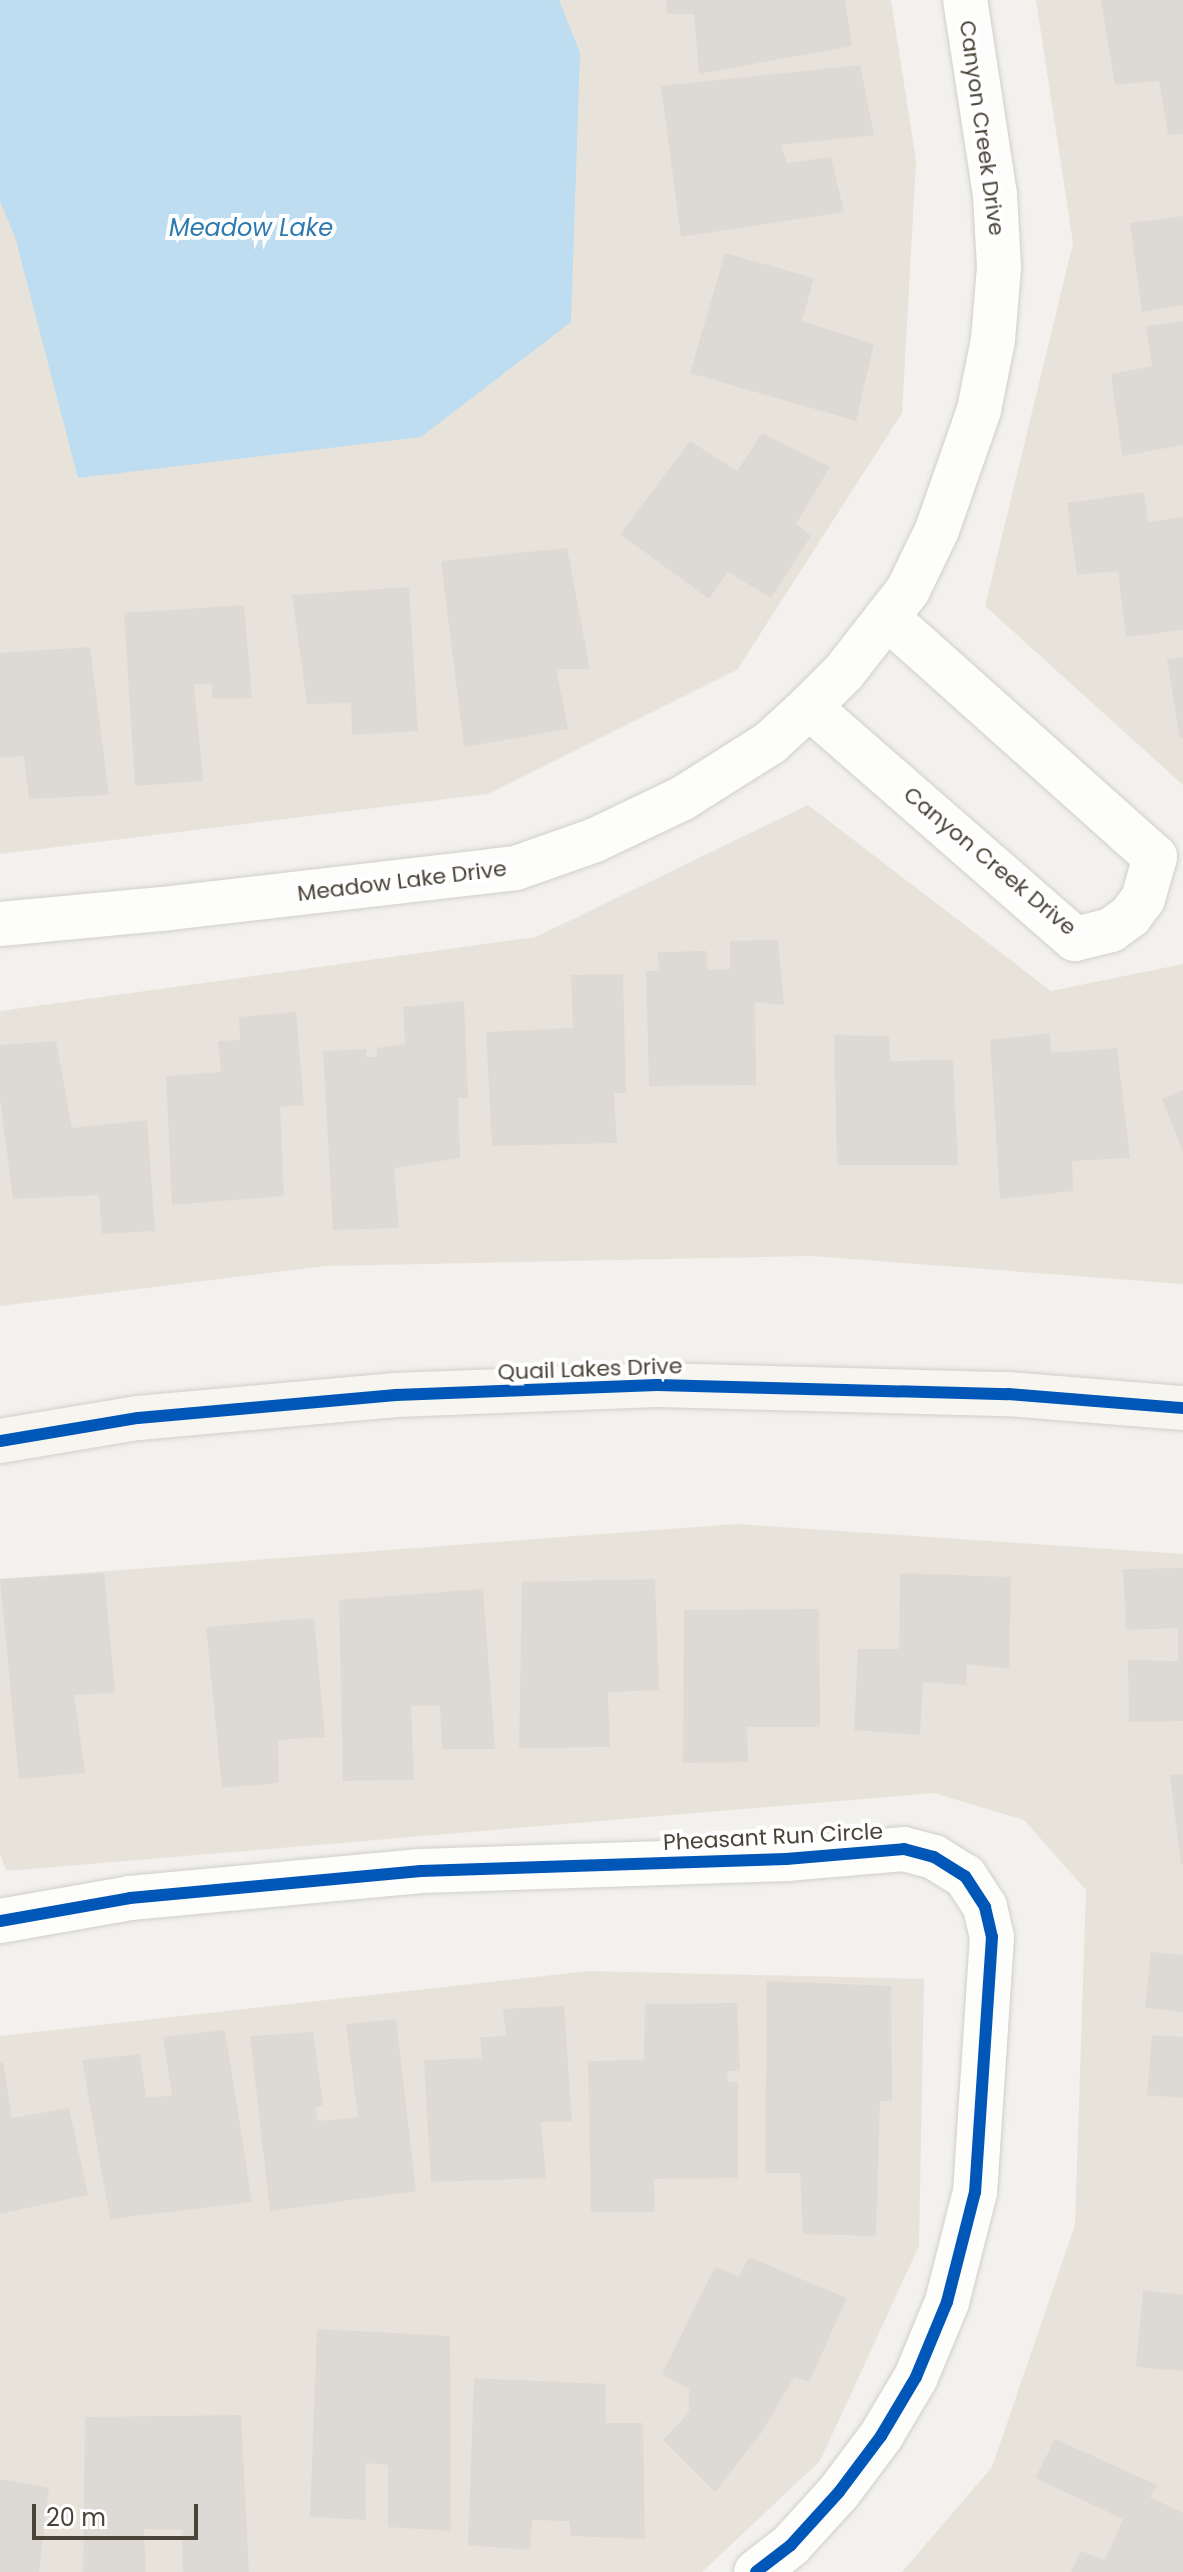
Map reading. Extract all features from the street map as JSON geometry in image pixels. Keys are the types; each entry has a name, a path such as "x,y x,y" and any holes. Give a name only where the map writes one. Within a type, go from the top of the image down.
{"main road":[{"name":"Quail Lakes Drive","path":"0,1441 138,1418 396,1395 657,1385 1008,1394 1183,1408"}],"street":[{"name":"Canyon Creek Drive","path":"887,617 1155,857 1143,899 1130,916 1111,930 1075,939 809,707 844,672 908,590 937,530 979,410 993,340 999,267 995,195 965,0"},
{"name":"Meadow Lake Drive","path":"0,924 162,909 516,868 595,840 683,798 770,743 809,707"},
{"name":"Pheasant Run Circle","path":"0,1921 130,1898 421,1871 786,1859 904,1849 934,1857 965,1876 985,1907 992,1937 975,2192 947,2302 916,2377 881,2436 839,2492 801,2535 756,2572"}],"shaded area":[{"path":"0,0 891,0 916,161 902,413 737,670 488,794 0,854"},
{"path":"1036,0 1183,0 1183,785 985,606 1073,243"},
{"path":"808,805 1051,991 1183,964 1183,1284 811,1256 326,1266 0,1306 0,1011 536,937"},
{"path":"737,1524 1183,1554 1183,2572 902,2572 992,2467 1075,2225 1086,1890 1024,1820 934,1793 6,1871 0,1854 0,1579"},
{"path":"590,1971 924,1979 919,2246 820,2461 702,2572 0,2572 0,2036"}],"water":[{"name":"Meadow Lake","path":"0,0 559,0 580,53 571,322 421,437 78,478 15,237 0,201"}],"building":[{"path":"666,0 845,0 852,46 699,74 694,14 667,14"},
{"path":"1101,0 1183,0 1183,134 1168,135 1159,81 1115,85"},
{"path":"860,65 874,135 781,145 787,163 831,157 844,212 681,237 661,86"},
{"path":"1183,216 1183,305 1142,312 1130,223"},
{"path":"725,253 814,278 802,321 874,344 856,421 690,373"},
{"path":"1183,321 1183,445 1122,456 1111,374 1152,366 1146,326"},
{"path":"762,433 830,467 796,524 811,536 771,598 728,572 709,599 620,534 690,441 737,471"},
{"path":"1144,492 1148,522 1183,517 1183,630 1126,637 1118,571 1077,575 1067,503"},
{"path":"567,548 590,669 556,669 568,729 464,747 441,561"},
{"path":"409,587 418,731 352,735 351,703 307,704 292,595"},
{"path":"244,605 252,698 212,699 212,684 194,684 203,781 135,786 124,613"},
{"path":"90,647 109,795 29,799 24,756 0,758 0,653"},
{"path":"1183,657 1183,738 1180,739 1167,659"},
{"path":"778,940 784,1005 755,1002 756,1085 649,1086 646,971 660,971 657,952 707,951 707,970 730,969 730,941"},
{"path":"623,974 626,1093 614,1093 617,1143 492,1146 486,1032 573,1028 571,975"},
{"path":"464,1001 468,1098 458,1098 460,1158 394,1168 399,1228 333,1230 323,1051 366,1049 366,1057 377,1057 377,1048 405,1044 403,1007"},
{"path":"296,1012 304,1105 280,1107 284,1196 172,1205 166,1076 221,1072 218,1041 240,1040 239,1017"},
{"path":"1050,1033 1051,1053 1117,1048 1130,1158 1072,1161 1073,1191 1000,1199 990,1040"},
{"path":"834,1035 889,1036 890,1061 953,1060 958,1165 837,1165"},
{"path":"56,1041 72,1128 147,1120 155,1231 102,1234 99,1195 13,1199 0,1099 0,1045"},
{"path":"1183,1090 1183,1152 1162,1099"},
{"path":"1183,1568 1183,1721 1129,1722 1128,1660 1178,1661 1178,1628 1126,1630 1123,1569"},
{"path":"104,1573 115,1693 74,1695 85,1773 19,1779 0,1579"},
{"path":"900,1573 1011,1577 1009,1669 967,1664 966,1685 923,1682 920,1735 854,1730 858,1649 899,1649"},
{"path":"655,1579 659,1690 608,1692 610,1747 519,1748 522,1582"},
{"path":"483,1589 495,1749 442,1749 440,1706 411,1706 414,1780 343,1781 339,1600"},
{"path":"819,1609 820,1727 747,1727 748,1762 683,1763 684,1610"},
{"path":"314,1618 325,1737 278,1740 279,1783 222,1788 206,1627"},
{"path":"1183,1774 1183,1864 1181,1864 1170,1775"},
{"path":"1151,1952 1183,1955 1183,2012 1145,2008"},
{"path":"767,1981 891,1986 892,2101 880,2101 876,2236 803,2234 800,2173 765,2173"},
{"path":"737,2003 740,2071 727,2071 728,2082 738,2082 738,2178 654,2179 655,2212 591,2212 588,2061 644,2060 645,2004"},
{"path":"564,2006 572,2121 541,2122 546,2178 431,2182 424,2060 482,2058 480,2037 506,2036 503,2009"},
{"path":"396,2019 416,2191 270,2211 250,2036 313,2032 323,2105 315,2108 318,2121 358,2117 346,2024"},
{"path":"225,2030 252,2202 110,2219 82,2060 140,2054 146,2097 172,2096 163,2037"},
{"path":"1152,2035 1183,2037 1183,2098 1147,2095"},
{"path":"3,2062 12,2118 69,2108 88,2195 0,2214 0,2063"},
{"path":"749,2257 847,2298 809,2382 794,2377 762,2432 715,2492 663,2440 689,2412 689,2389 662,2374 715,2267 739,2276"},
{"path":"1143,2290 1183,2295 1183,2371 1136,2367"},
{"path":"317,2329 450,2336 451,2531 388,2527 388,2465 365,2463 366,2520 310,2517"},
{"path":"474,2378 605,2384 606,2423 643,2423 645,2539 571,2536 569,2521 532,2520 530,2550 468,2545"},
{"path":"241,2415 249,2572 183,2572 182,2530 144,2529 146,2572 83,2572 85,2417"},
{"path":"1055,2439 1157,2485 1150,2497 1183,2513 1183,2572 1071,2572 1081,2551 1105,2560 1123,2519 1035,2478"},
{"path":"0,2479 49,2488 39,2572 0,2572"}],"cycle path":[{"path":"0,1441 138,1418 396,1395 657,1385 1008,1394 1183,1408"},
{"path":"0,1921 130,1898 421,1871 786,1859 904,1849 934,1857 965,1876 985,1907 992,1937 975,2192 947,2302 916,2377 881,2436 839,2492 791,2545 756,2572"}]}
